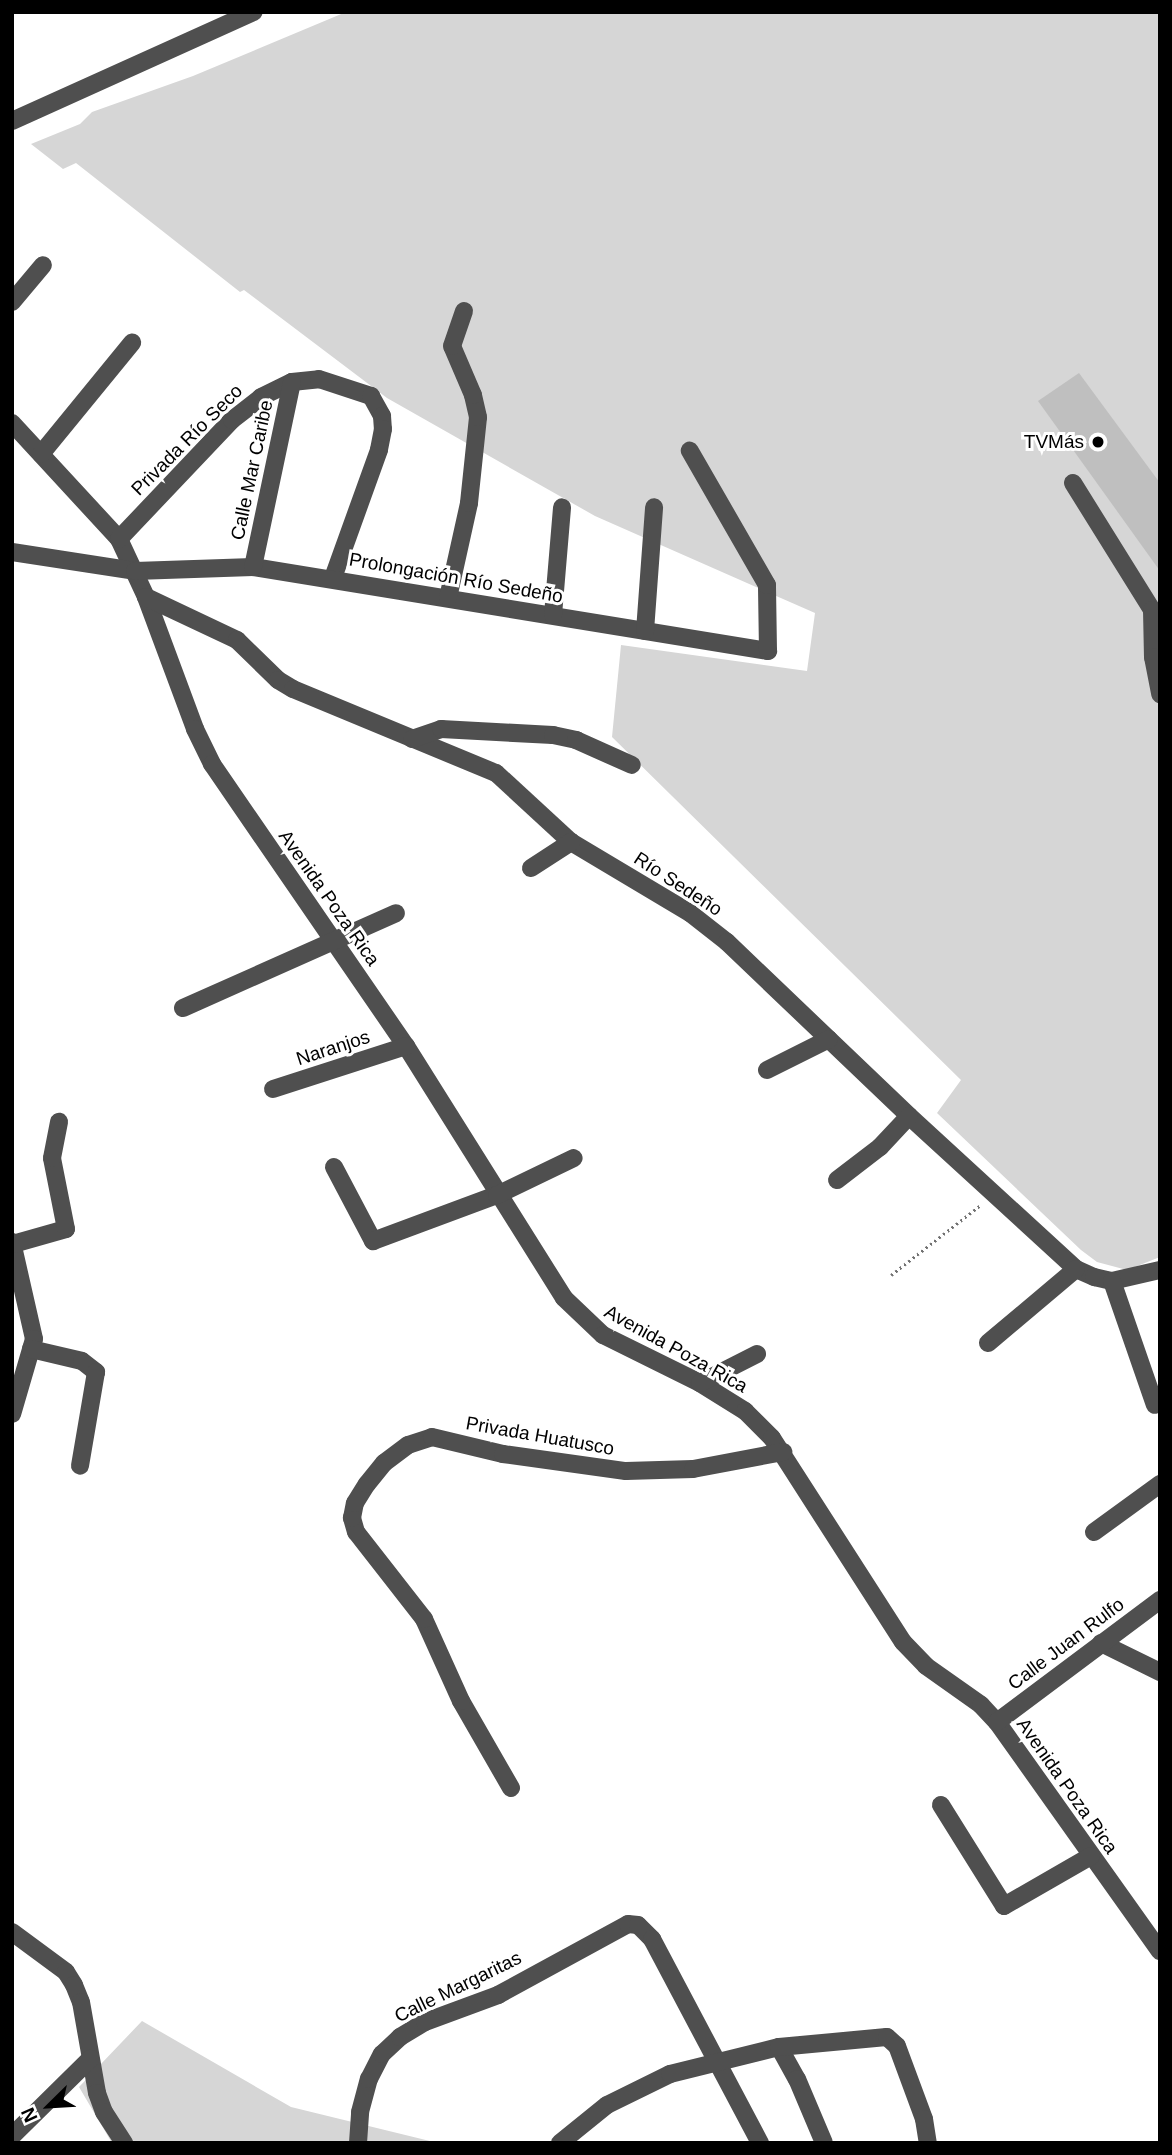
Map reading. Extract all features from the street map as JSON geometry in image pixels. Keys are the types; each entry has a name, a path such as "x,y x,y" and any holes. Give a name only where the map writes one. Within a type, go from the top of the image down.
{"street":[{"path":"12,121 253,12"},
{"path":"12,302 43,265"},
{"path":"448,598 469,503 478,417 473,395 452,346 464,311"},
{"path":"41,454 132,343"},
{"path":"292,382 319,379 362,390 371,396 382,416 379,450 333,578"},
{"name":"Privada Río Seco","path":"119,539 232,420 261,397 292,382"},
{"name":"Calle Mar Caribe","path":"253,567 292,382"},
{"path":"12,423 119,539 146,597"},
{"name":"Prolongación Río Sedeño","path":"12,552 135,571 253,567 768,651 767,585 690,452"},
{"path":"1073,483 1152,610 1153,657 1160,694"},
{"path":"554,615 562,507"},
{"path":"645,631 654,507"},
{"name":"Río Sedeño","path":"146,597 237,640 278,680 293,690 496,773 570,842 709,927 1076,1269 1112,1281"},
{"name":"Avenida Poza Rica","path":"146,597 195,729 212,764 406,1046 564,1298 603,1335 701,1383 745,1411 783,1452 903,1642 926,1666 981,1705 997,1722 1160,1951"},
{"path":"412,739 441,729 553,735 576,740 632,765"},
{"path":"531,868 570,842"},
{"path":"183,1008 396,913"},
{"path":"767,1070 829,1039"},
{"name":"Naranjos","path":"273,1089 406,1046"},
{"path":"837,1180 880,1147 909,1116"},
{"path":"12,1414 31,1349 34,1329 12,1243 66,1229 52,1158 59,1122"},
{"path":"334,1167 373,1241 497,1195 574,1158"},
{"path":"988,1343 1076,1269"},
{"path":"1155,1405 1112,1281 1160,1270"},
{"path":"31,1349 82,1361 96,1372 80,1466"},
{"path":"701,1383 757,1354"},
{"name":"Privada Huatusco","path":"510,1788 461,1701 419,1611 356,1532 352,1518 355,1503 384,1463 408,1445 432,1437 502,1454 626,1471 693,1469 783,1452"},
{"path":"1094,1532 1160,1484"},
{"name":"Calle Juan Rulfo","path":"997,1722 1160,1600"},
{"path":"1101,1643 1160,1672"},
{"path":"941,1805 1004,1906 1091,1856"},
{"name":"Calle Margaritas","path":"358,2143 360,2112 369,2079 382,2054 400,2036 425,2022 498,1995 617,1928 638,1925 652,1939 719,2060"},
{"path":"12,1932 65,1972 74,1985 104,2112 124,2143"},
{"path":"560,2143 607,2105 670,2074 779,2047 887,2037 893,2040 924,2119 928,2143"},
{"path":"779,2047 797,2079 824,2143"},
{"path":"14,2143 12,2136 90,2059"},
{"path":"719,2060 754,2141"}],"path":[{"path":"891,1275 995,1195"}],"shaded area":[{"path":"346,12 1160,12 1160,1257 1127,1270 1097,1262 1081,1250 937,1113 961,1080 612,737 621,645 807,671 815,613 595,516 387,398 244,290 240,292 76,163 63,169 31,144 80,124 92,112 193,76"},
{"path":"142,2021 291,2107 438,2143 112,2143 79,2087"}],"building":[{"name":"TVMás","path":"1079,373 1160,483 1160,571 1038,401"}],"place":[{"name":"TVMás","path":"1098,442"}]}
